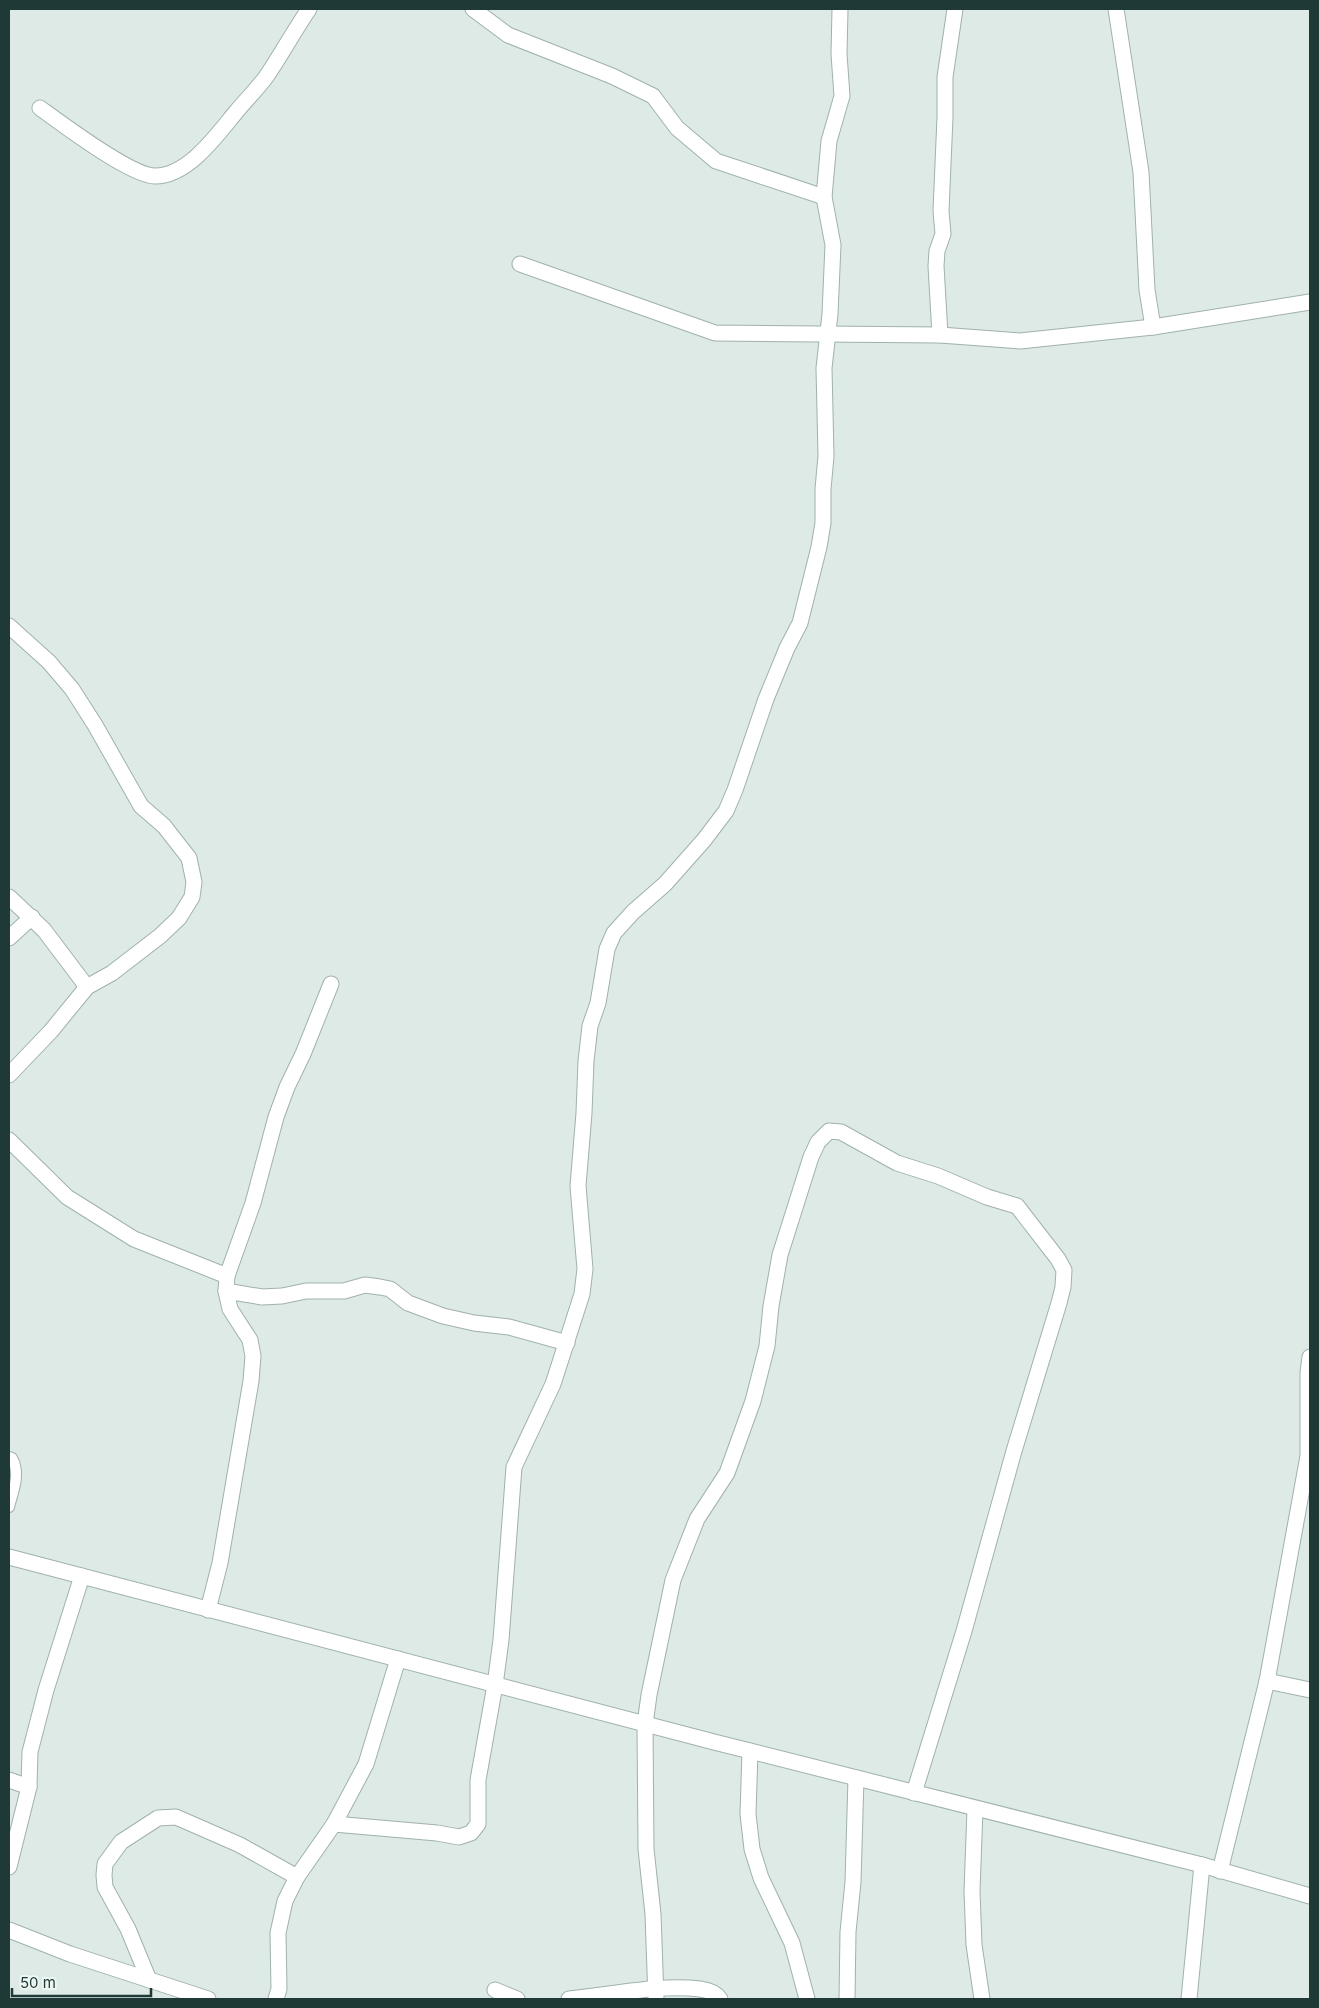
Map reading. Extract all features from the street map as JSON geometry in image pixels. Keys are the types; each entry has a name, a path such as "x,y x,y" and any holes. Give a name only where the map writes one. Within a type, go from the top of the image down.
{"street":[{"path":"40,108 136,171 154,176 169,174 189,162 205,148 266,76 309,9"},
{"path":"473,9 508,35 612,76 653,96 677,128 716,161 824,197"},
{"path":"334,1824 436,1833 459,1837 471,1833 478,1824 478,1780 496,1685 508,1566 510,1500 514,1467 553,1384 582,1294 585,1269 578,1186 586,1061 590,1026 598,1003 607,949 614,933 665,884 704,840 726,811 766,699 787,648 800,623 823,523 823,489 826,456 824,368 833,245 824,197 829,141 842,96 839,54 840,9"},
{"path":"940,335 936,266 937,251 943,234 941,211 945,77 955,9"},
{"path":"1116,9 1141,172 1147,290 1153,327"},
{"path":"520,264 715,334 940,335 1020,341 1153,327 1310,302"},
{"path":"9,626 49,662 72,689 95,725 141,806 164,826 189,858 194,882 192,897 179,918 160,936 112,973 87,987 9,1075"},
{"path":"9,897 44,930 87,987"},
{"path":"9,938 32,917"},
{"path":"208,1610 220,1563 251,1381 253,1356 250,1340 230,1309 226,1284 253,1203 276,1117 331,984"},
{"path":"655,1994 653,1914 646,1849 645,1724 649,1695 674,1580 697,1519 726,1473 753,1401 767,1346 771,1306 780,1255 810,1156 818,1142 829,1131 841,1132 896,1163 938,1176 987,1197 1017,1206 1058,1259 1064,1270 1063,1287 1059,1303 1014,1450 964,1631 914,1793"},
{"path":"9,1140 67,1197 134,1239 226,1284 262,1297 306,1291 344,1291 365,1285 380,1286 390,1289 408,1303 443,1316 474,1323 509,1327 567,1343"},
{"path":"1220,1871 1267,1681 1308,1456 1308,1372 1310,1357"},
{"path":"9,1557 645,1724 1202,1866 1310,1896"},
{"path":"9,1867 29,1787 30,1752 46,1690 82,1576"},
{"path":"276,1999 279,1989 278,1933 285,1901 297,1877 334,1824 366,1764 398,1659"},
{"path":"1267,1681 1310,1690"},
{"path":"750,1751 748,1814 752,1849 761,1878 792,1943 807,1999"},
{"path":"847,1999 847,1949 856,1778"},
{"path":"9,1780 29,1787"},
{"path":"975,1809 972,1891 974,1945 982,1999"},
{"path":"149,1980 128,1929 105,1887 104,1875 106,1864 121,1842 128,1837 158,1818 176,1817 240,1845 297,1877"},
{"path":"1189,1999 1202,1866"},
{"path":"9,1930 70,1954 208,1999"},
{"path":"568,1999 702,1989 716,1994 720,1999"},
{"path":"495,1990 516,1999"}],"lane":[{"path":"9,1457 12,1458 16,1465 17,1473 9,1505"}]}
